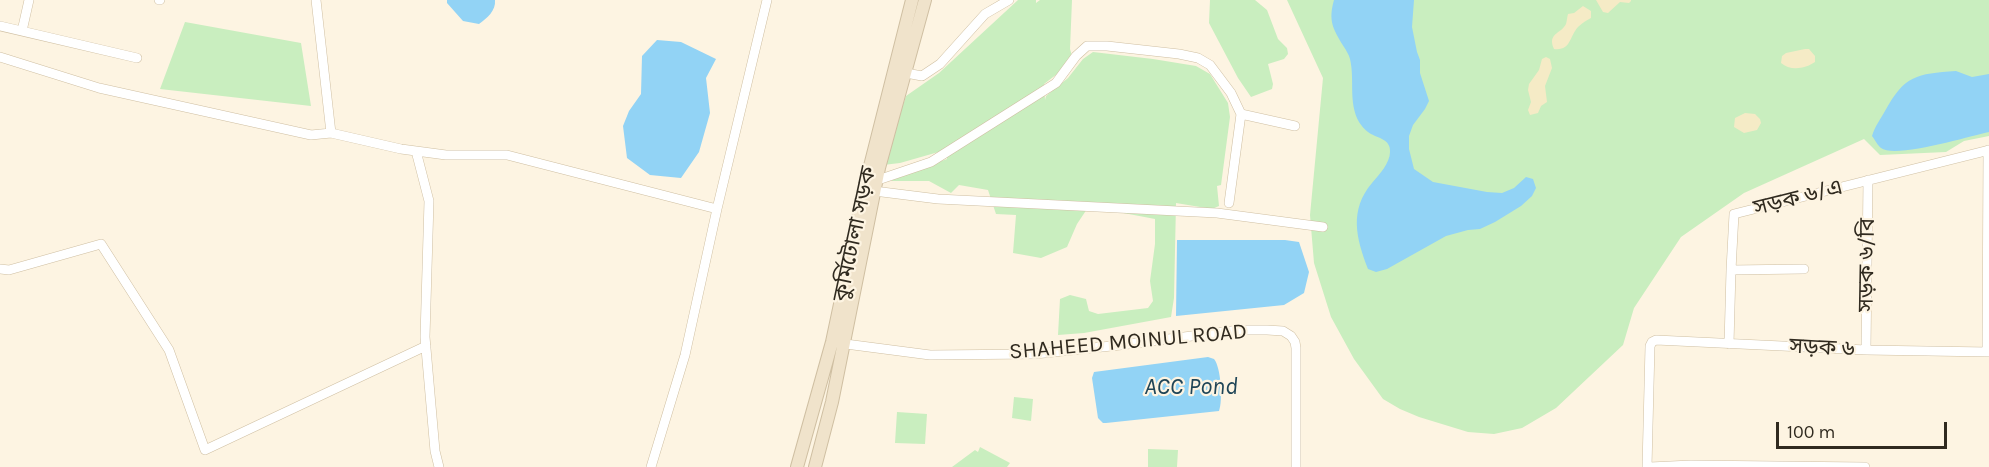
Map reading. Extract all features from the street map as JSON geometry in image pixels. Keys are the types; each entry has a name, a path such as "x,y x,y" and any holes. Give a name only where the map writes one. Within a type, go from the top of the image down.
{"main road":[{"name":"কুর্মিটোলা সড়ক","path":"797,467 838,343 895,66 912,0"},
{"name":"কুর্মিটোলা সড়ক","path":"872,186 925,0"},
{"name":"কুর্মিটোলা সড়ক","path":"815,467 832,402 838,343"}],"street":[{"path":"22,31 29,0"},
{"path":"316,0 331,133"},
{"path":"651,467 685,355 767,0"},
{"path":"895,66 906,73 922,76 940,64 985,14 1008,0"},
{"path":"0,26 137,58"},
{"path":"872,186 931,162 1056,83 1076,56 1087,46 1125,48 1198,58 1210,65 1231,93 1241,114 1229,203"},
{"path":"0,57 99,88 311,135 331,133 446,155 507,155 717,209"},
{"path":"1241,114 1295,126"},
{"path":"1988,150 1988,352"},
{"name":"সড়ক ৬/এ","path":"1729,344 1734,214 1988,150"},
{"path":"416,151 429,201 426,346 435,451 439,467"},
{"name":"সড়ক ৬/বি","path":"1866,350 1869,180"},
{"path":"872,186 938,199 1217,213 1323,227"},
{"path":"0,269 9,270 101,244 169,350 205,450 426,346"},
{"path":"1731,270 1804,269"},
{"name":"SHAHEED MOINUL ROAD","path":"838,343 930,355 1035,354 1239,330 1283,331 1291,336 1296,348 1296,467"},
{"name":"সড়ক ৬","path":"1648,467 1650,346 1656,340 1866,350 1988,352"},
{"path":"1648,467 1864,467"}],"green space":[{"path":"1018,0 1036,0 1036,3 1040,0 1072,0 1070,49 1072,56 1057,74 1044,84 1045,100 1046,96 1068,78 1083,59 1093,52 1196,66 1210,74 1228,103 1230,117 1221,185 1217,186 1219,206 1212,209 1176,203 1174,298 1171,317 1084,333 1058,335 1060,299 1070,295 1086,299 1089,311 1098,314 1148,308 1153,301 1150,281 1155,244 1155,219 1113,211 1087,209 1077,224 1067,247 1041,258 1013,253 1016,215 996,214 988,190 959,185 951,193 929,181 891,181 947,159 947,155 942,151 900,163 883,165 906,96 939,73"},
{"path":"1210,0 1255,0 1267,10 1278,39 1287,48 1288,54 1284,59 1268,64 1272,89 1251,97 1238,78 1209,23"},
{"path":"1287,0 1989,0 1989,136 1964,141 1946,152 1880,155 1864,139 1744,193 1681,237 1634,308 1623,345 1556,408 1522,428 1494,434 1468,432 1419,417 1383,399 1354,359 1331,317 1314,263 1310,215 1323,78"},
{"path":"185,22 301,43 311,106 160,89"},
{"path":"1014,397 1033,399 1031,421 1012,418"},
{"path":"897,412 927,414 925,444 895,443"},
{"path":"980,447 1010,463 1007,467 952,467 975,450 978,452"},
{"path":"1148,449 1178,450 1177,467 1148,467"}],"sand":[{"path":"1596,0 1631,1 1629,3 1620,2 1608,13 1603,12"},
{"path":"1583,6 1591,11 1591,18 1578,27 1567,46 1554,49 1553,37 1566,24 1568,14 1574,13"},
{"path":"1809,49 1815,56 1815,62 1798,68 1781,63 1782,56 1786,53"},
{"path":"1546,57 1550,59 1552,68 1545,86 1547,102 1541,106 1538,113 1530,115 1528,110 1531,102 1529,84 1539,70 1542,59"},
{"path":"1745,113 1755,114 1760,119 1761,123 1757,130 1744,133 1734,127 1735,118"}],"water":[{"path":"447,0 495,0 495,4 490,14 479,24 463,21 447,3"},
{"path":"1334,0 1414,0 1412,27 1420,60 1420,73 1429,101 1413,125 1409,136 1409,149 1414,169 1433,182 1487,192 1502,193 1514,188 1526,177 1533,179 1536,188 1532,196 1521,206 1480,229 1446,236 1387,269 1376,272 1368,269 1360,246 1357,214 1365,193 1384,169 1390,147 1385,141 1366,130 1359,122 1354,107 1350,59 1334,30 1332,7"},
{"path":"657,40 681,42 716,59 706,78 710,113 699,152 681,178 650,175 627,158 623,126 629,111 641,94 642,56"},
{"path":"1956,71 1972,77 1989,74 1989,132 1916,149 1889,151 1880,147 1872,136 1892,99 1906,83 1921,75"},
{"path":"1177,240 1299,242 1309,272 1304,293 1284,305 1176,316"},
{"name":"ACC Pond","path":"1208,357 1214,359 1220,376 1219,411 1106,423 1098,418 1092,378 1094,372"}]}
